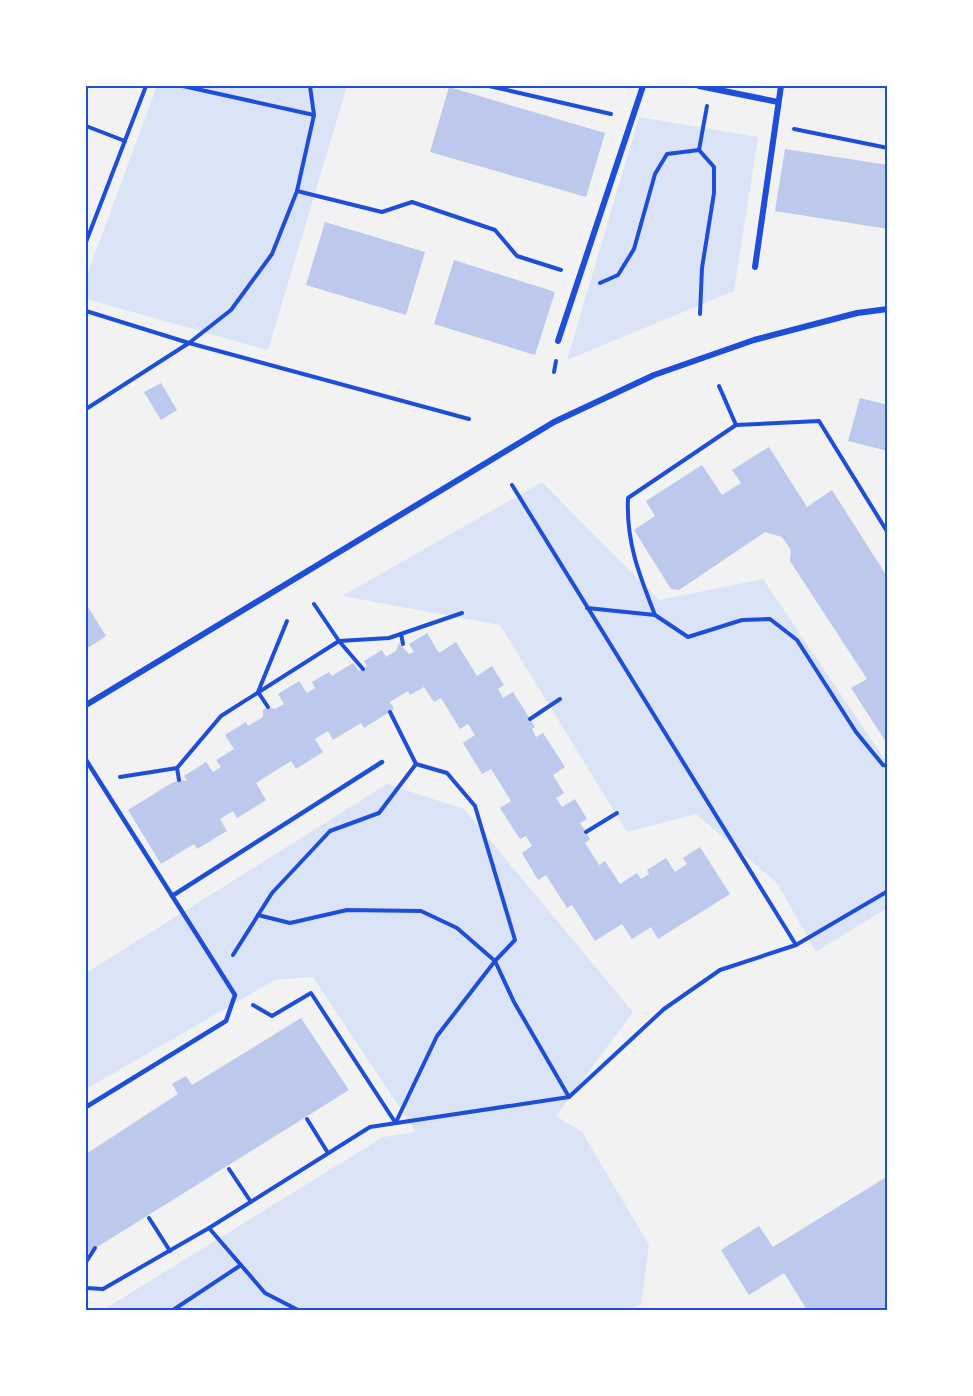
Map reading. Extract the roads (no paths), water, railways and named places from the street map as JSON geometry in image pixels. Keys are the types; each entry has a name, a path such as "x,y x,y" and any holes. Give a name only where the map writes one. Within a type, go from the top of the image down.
{"street":[{"path":"558,341 643,86"},
{"path":"699,86 778,102"},
{"path":"755,267 781,86"},
{"path":"86,705 554,422 654,375 754,340 857,313 888,309"}],"lane":[{"path":"86,760 235,994 226,1021 86,1107"},
{"path":"172,897 382,762"}]}
